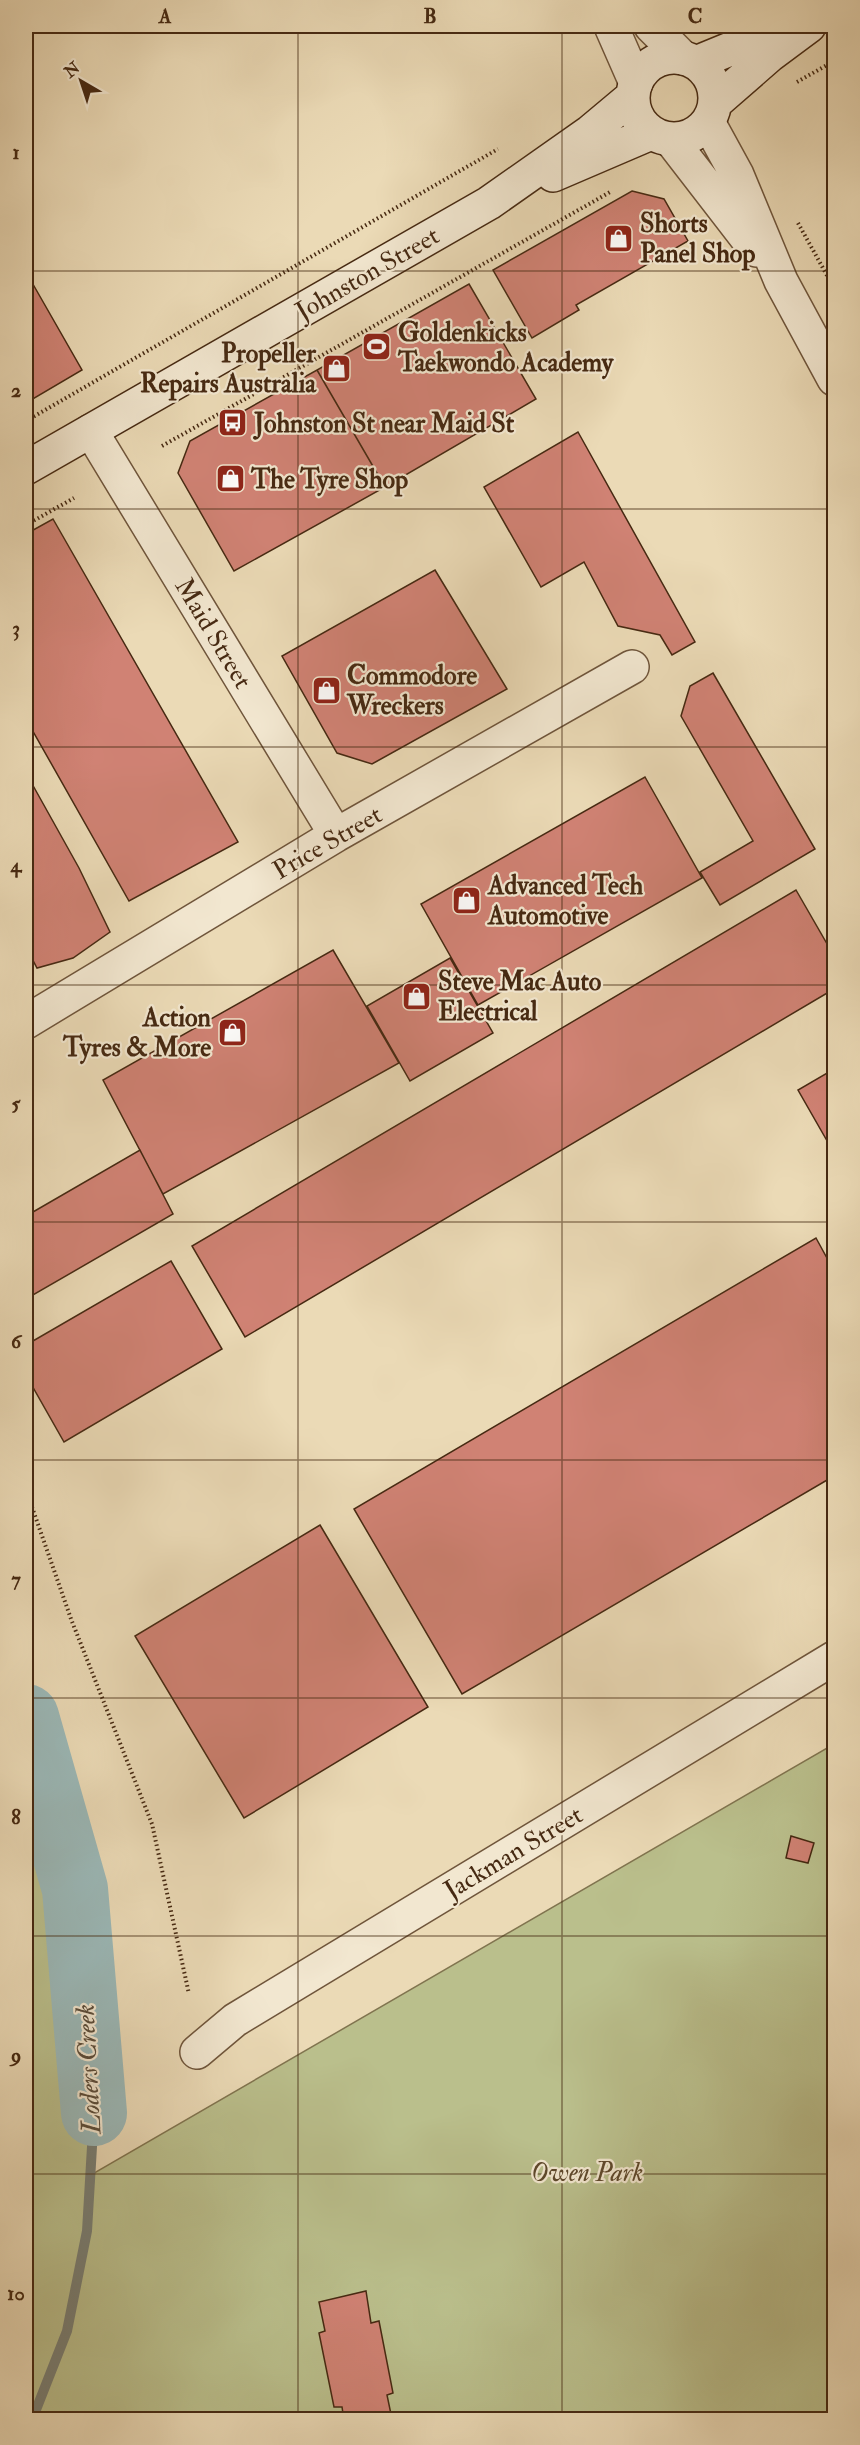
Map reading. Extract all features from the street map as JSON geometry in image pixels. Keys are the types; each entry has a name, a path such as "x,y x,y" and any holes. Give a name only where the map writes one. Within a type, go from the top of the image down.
{"street":[{"path":"611,26 634,90 637,118 661,136 781,281"},
{"path":"651,26 689,61 705,70 712,80 715,92 712,113 737,176 781,281 834,379"},
{"path":"634,90 641,73 660,59 689,61 786,26"},
{"path":"661,136 692,136 770,54 809,26"},
{"name":"Johnston Street","path":"26,468 489,203 590,132 634,90"},
{"name":"Johnston Street","path":"489,203 661,136"},
{"name":"Maid Street","path":"91,431 336,835"},
{"name":"Price Street","path":"26,1022 336,835 632,667"},
{"name":"Jackman Street","path":"197,2052 235,2020 834,1658"}],"path":[{"path":"794,84 834,61"},
{"path":"26,421 508,144"},
{"path":"162,446 613,191"},
{"path":"796,219 834,288"},
{"path":"26,525 74,498"},
{"path":"26,1490 71,1619 152,1824 189,1994"}],"green space":[{"name":"Owen Park","path":"26,1717 75,1889 94,2113 91,2175 834,1744 834,2419 26,2419"}],"building":[{"path":"632,191 664,199 688,241 576,305 579,310 532,338 493,270"},
{"path":"26,272 82,370 26,403"},
{"path":"469,284 536,399 385,487 317,370"},
{"path":"317,370 385,487 234,571 178,473 190,441"},
{"path":"578,432 695,642 672,655 660,635 618,626 584,562 541,587 484,487"},
{"path":"53,519 238,842 129,901 26,719 26,534"},
{"path":"435,570 507,689 372,764 337,753 282,656"},
{"path":"713,673 815,849 720,905 700,872 753,841 681,716 690,686"},
{"path":"26,773 79,868 110,932 73,958 37,968 26,947"},
{"path":"645,777 702,878 478,1005 421,904"},
{"path":"796,890 834,956 834,989 245,1337 192,1246"},
{"path":"333,950 399,1063 163,1194 103,1080"},
{"path":"450,958 493,1033 410,1081 367,1006"},
{"path":"834,1069 834,1153 798,1090"},
{"path":"140,1150 173,1214 26,1299 26,1216"},
{"path":"816,1238 834,1271 834,1476 462,1694 354,1509"},
{"path":"171,1261 222,1349 64,1442 26,1375 26,1345"},
{"path":"320,1525 428,1707 244,1818 135,1636"},
{"path":"791,1836 814,1843 808,1863 786,1858"},
{"path":"366,2291 371,2323 379,2321 393,2393 387,2395 392,2419 344,2420 342,2407 334,2407 319,2333 325,2331 319,2302"}],"waterway":[{"name":"Loders Creek","path":"26,1717 75,1889 94,2113"},
{"name":"Loders Creek","path":"32,2420 67,2331 87,2231 94,2113"}],"place":[{"name":"Shorts Panel Shop","path":"619,238"},
{"name":"Goldenkicks Taekwondo Academy","path":"377,347"},
{"name":"Propeller Repairs Australia","path":"337,368"},
{"name":"Johnston St near Maid St","path":"233,423"},
{"name":"The Tyre Shop","path":"230,479"},
{"name":"Commodore Wreckers","path":"326,690"},
{"name":"Advanced Tech Automotive","path":"467,900"},
{"name":"Steve Mac Auto Electrical","path":"417,996"},
{"name":"Action Tyres & More","path":"232,1032"}]}
